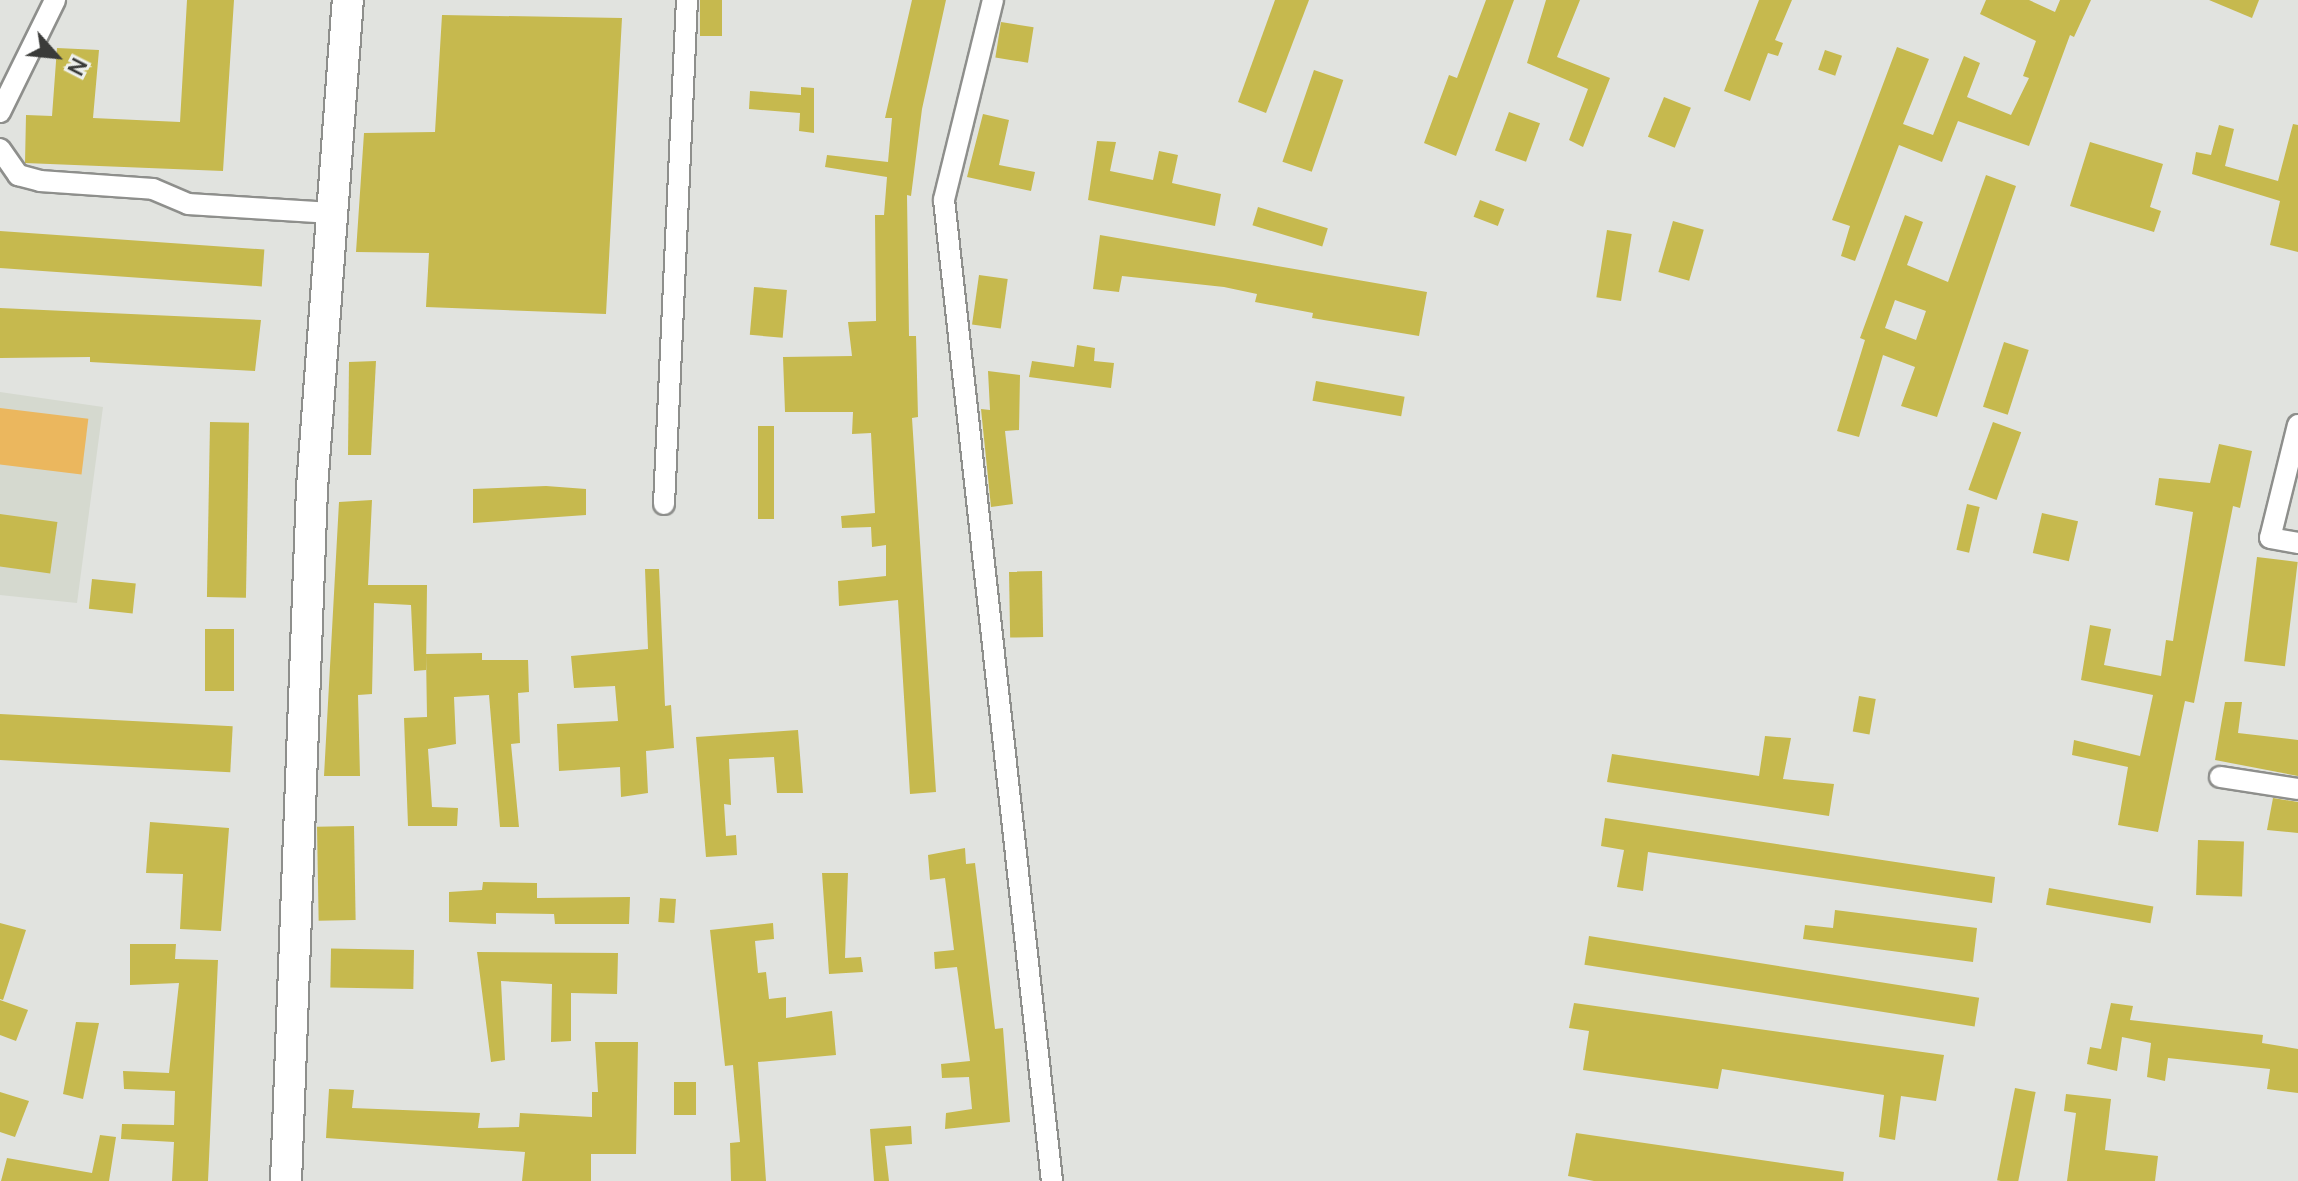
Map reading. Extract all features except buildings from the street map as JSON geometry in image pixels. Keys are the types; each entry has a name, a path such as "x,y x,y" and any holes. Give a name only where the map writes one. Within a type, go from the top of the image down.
{"street":[{"path":"0,112 55,0"},
{"path":"286,1181 312,488 348,0"},
{"path":"664,504 687,0"},
{"path":"993,0 944,200 1052,1181"},
{"path":"0,149 18,175 40,181 153,189 188,204 332,213"},
{"path":"2298,425 2270,538 2298,543"},
{"path":"2220,777 2298,789"}],"shaded area":[{"path":"0,392 103,407 77,603 0,595"},
{"path":"0,408 88,419 82,474 0,464"}]}
